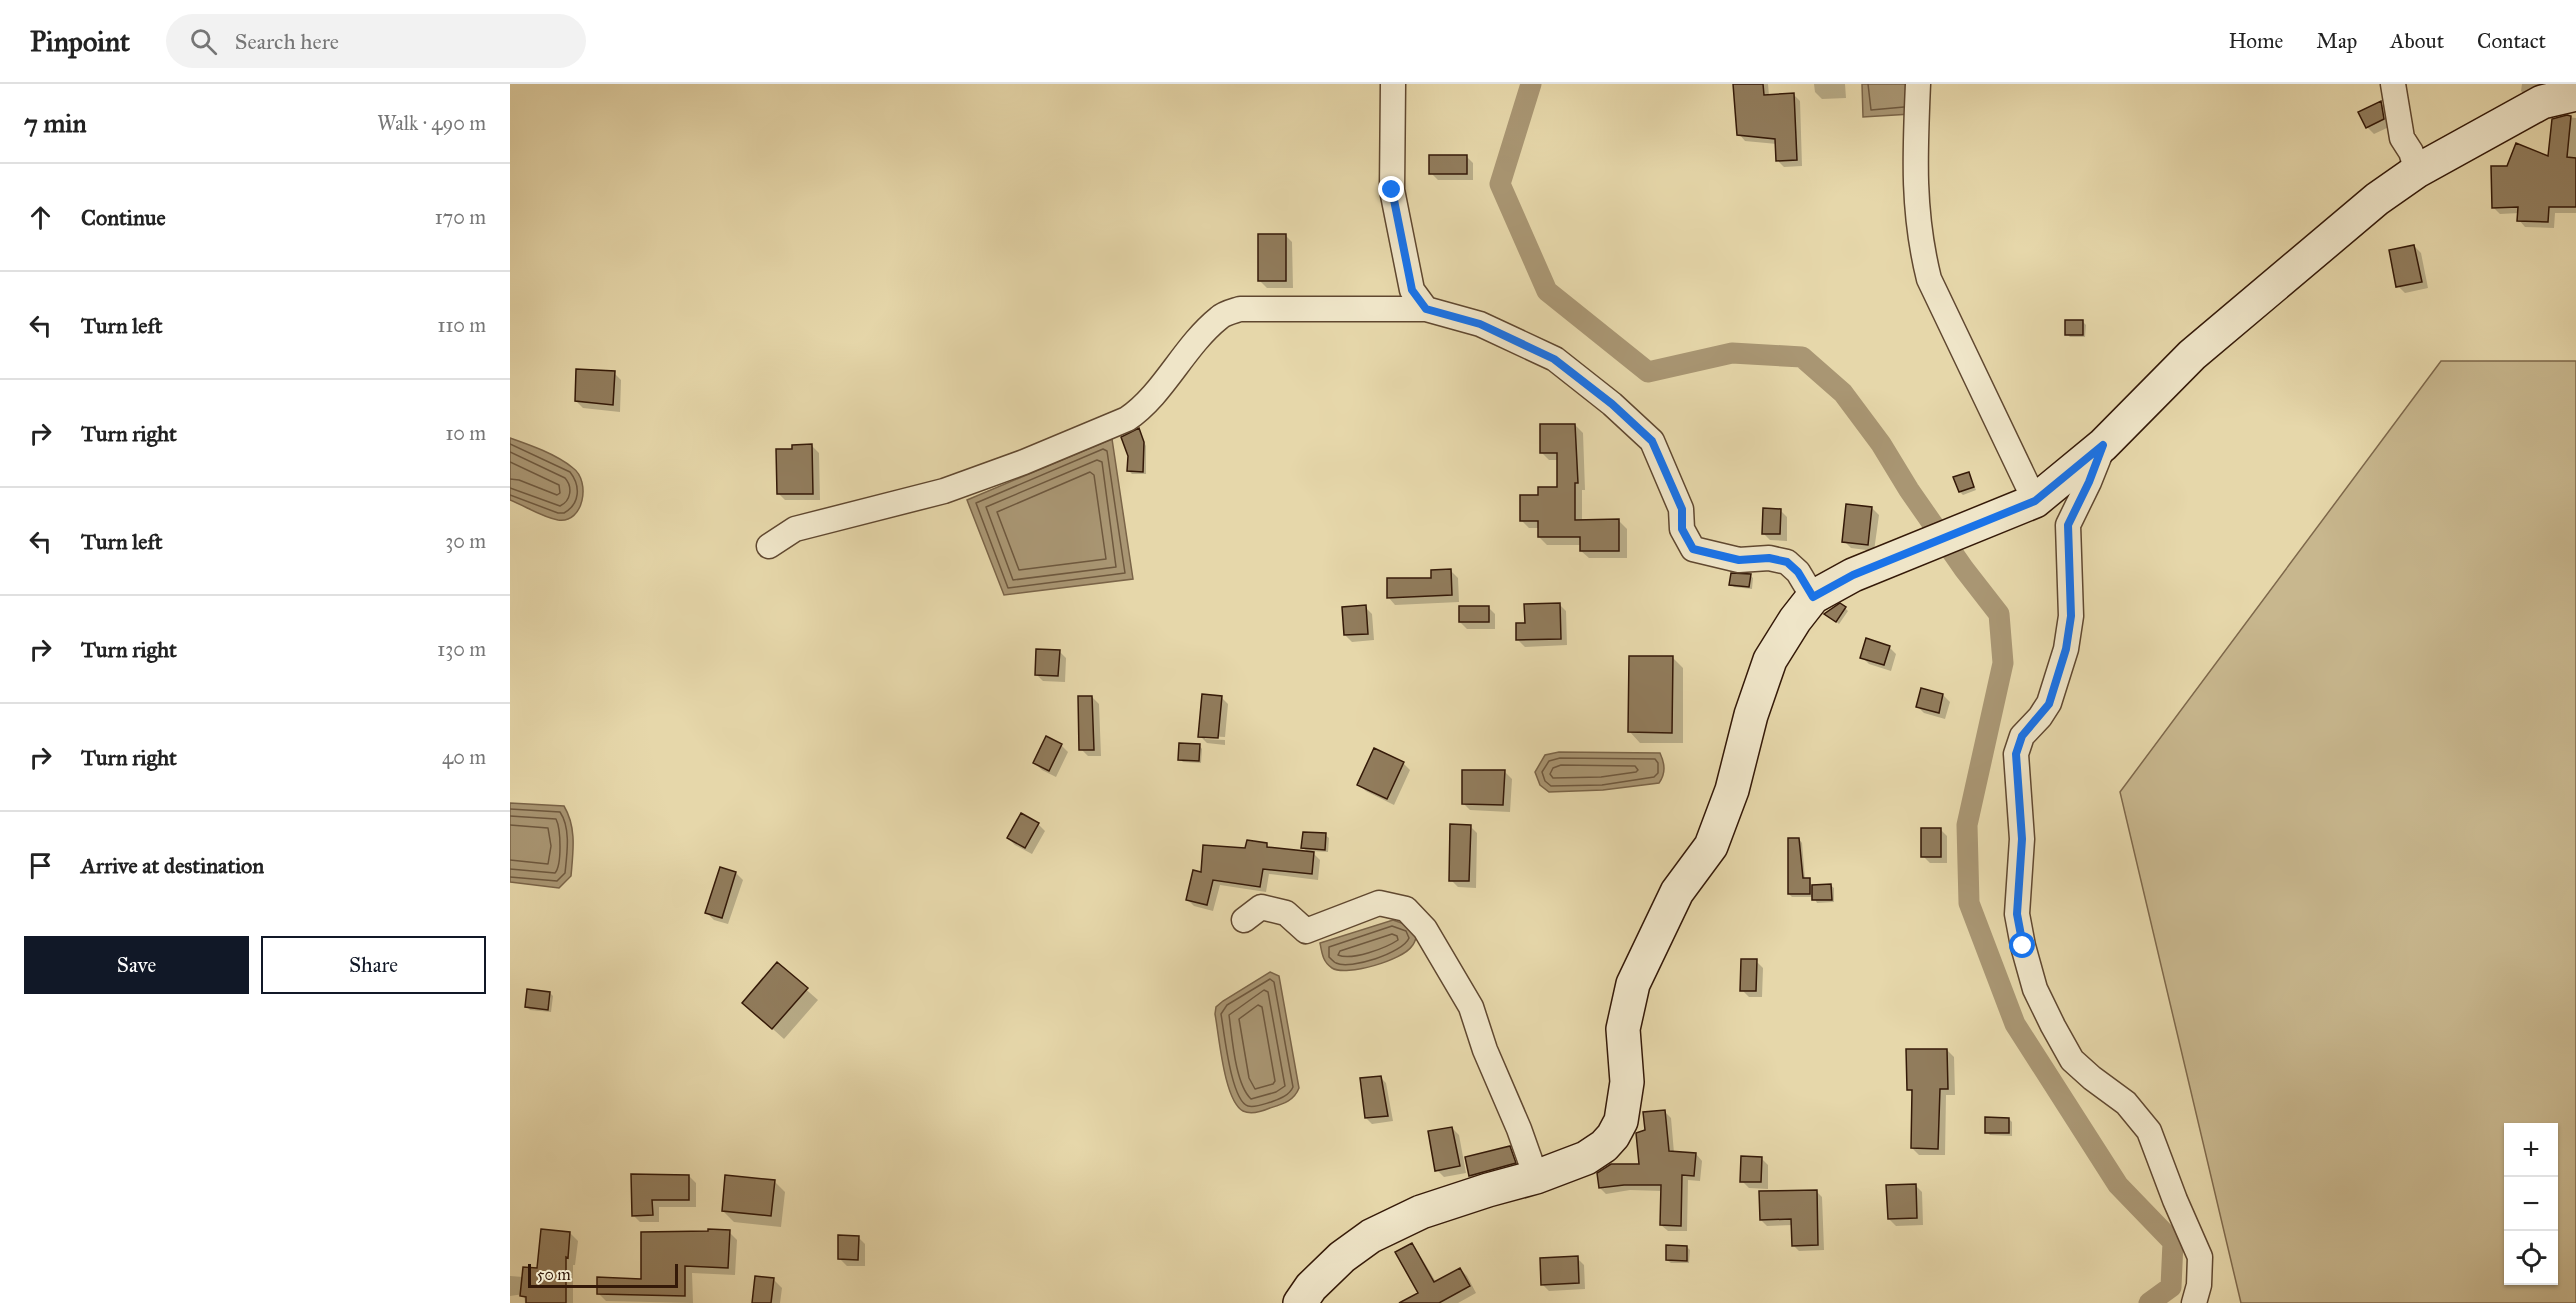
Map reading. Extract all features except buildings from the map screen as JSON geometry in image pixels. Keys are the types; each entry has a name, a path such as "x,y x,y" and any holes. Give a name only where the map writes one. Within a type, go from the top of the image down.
{"street":[{"path":"1393,84 1392,190 1412,290 1426,309"},
{"path":"1918,84 1914,180 1920,243 1929,279 2035,501"},
{"path":"2393,84 2402,138 2411,152 2416,171"},
{"path":"1300,1303 1311,1287 1342,1257 1371,1236 1421,1212 1536,1177 1586,1158 1604,1146 1621,1121 1627,1082 1623,1029 1633,984 1677,892 1710,846 1732,790 1751,715 1770,660 1795,620 1813,597 1853,575 2035,501 2103,445 2192,355 2377,199 2416,171 2542,102 2576,94"},
{"path":"768,546 795,529 944,491 1024,462 1127,419 1141,410 1182,356 1220,316 1230,312 1240,309 1426,309 1480,324 1554,359 1612,404 1652,441 1682,509 1682,529 1693,549 1739,560 1769,558 1787,562 1798,572 1813,597"},
{"path":"2103,445 2089,482 2068,525 2071,616 2066,649 2049,704 2022,736 2016,754 2022,839 2017,914 2035,989 2072,1060 2126,1103 2149,1131 2200,1257 2199,1285 2194,1303"},
{"path":"1244,920 1261,908 1286,913 1306,931 1379,903 1406,909 1425,929 1471,1007 1485,1050 1519,1129 1536,1177"}],"shaded area":[{"path":"2441,361 2576,361 2576,1303 2241,1303 2120,792"}],"water":[{"path":"1862,84 1907,84 1911,114 1863,117"},
{"path":"510,438 551,454 579,474 582,482 582,500 574,515 567,519 552,519 510,500"},
{"path":"1112,439 1133,579 1004,595 967,500"},
{"path":"1559,752 1660,753 1664,772 1659,783 1603,790 1549,792 1540,785 1535,772 1545,755"},
{"path":"510,803 564,806 571,823 573,858 571,876 559,888 510,882"},
{"path":"1393,920 1410,926 1416,938 1412,946 1398,957 1374,966 1349,970 1332,968 1325,960 1320,943"},
{"path":"1270,972 1279,976 1299,1088 1291,1099 1284,1103 1253,1113 1246,1112 1237,1105 1227,1081 1215,1014 1216,1007"}],"waterway":[{"path":"1531,84 1500,184 1547,291 1648,372 1732,353 1802,357 1843,393 1881,444 1909,490 1964,569 1999,614 2003,663 1967,825 1969,903 2015,1024 2118,1185 2173,1242 2171,1287 2149,1303"}],"route":[{"path":"1392,190 1412,290 1426,309 1480,324 1554,359 1612,404 1652,441 1682,509 1682,529 1693,549 1739,560 1769,558 1787,562 1798,572 1813,597 1853,575 2035,501 2103,445 2089,482 2068,525 2071,616 2066,649 2049,704 2022,736 2016,754 2022,839 2017,914 2023,946"}]}
